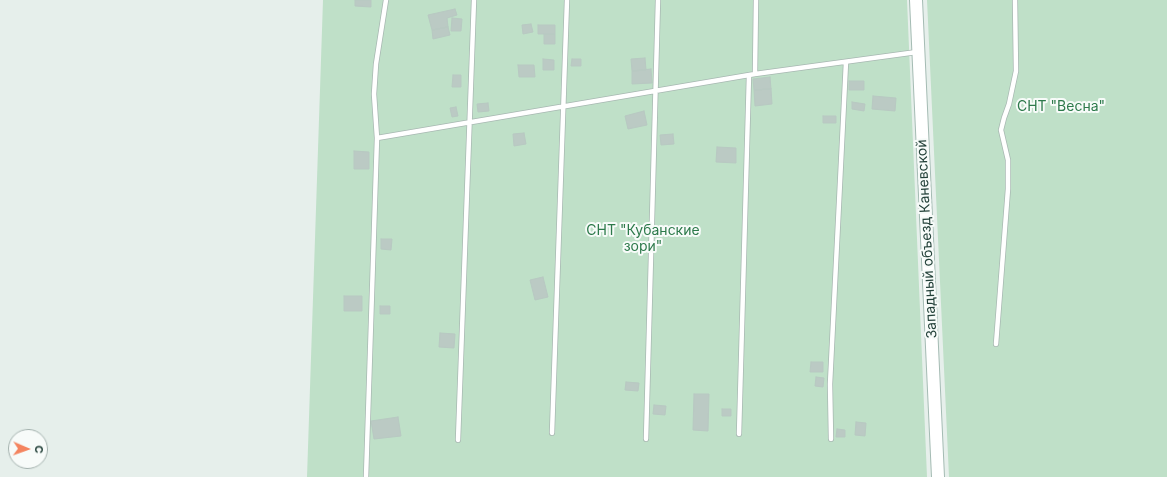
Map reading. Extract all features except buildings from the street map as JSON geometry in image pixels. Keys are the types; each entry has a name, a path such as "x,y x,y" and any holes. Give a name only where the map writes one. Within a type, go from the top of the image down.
{"main road":[{"name":"Западный объезд Каневской","path":"916,0 938,477"}],"lane":[{"path":"366,477 377,138 374,94 376,64 386,0"},
{"path":"458,440 474,0"},
{"path":"552,433 562,107 567,0"},
{"path":"646,439 658,0"},
{"path":"755,74 756,0"},
{"path":"996,344 1008,189 1008,160 1001,130 1012,93 1016,71 1015,0"},
{"path":"377,138 755,74 918,51"},
{"path":"831,439 830,384 846,62"},
{"path":"739,434 749,76"}],"green space":[{"name":"СНТ \"Кубанские зори\"","path":"323,0 907,0 927,477 307,477"},
{"name":"СНТ \"Весна\"","path":"927,0 1167,0 1167,477 949,477"}]}
